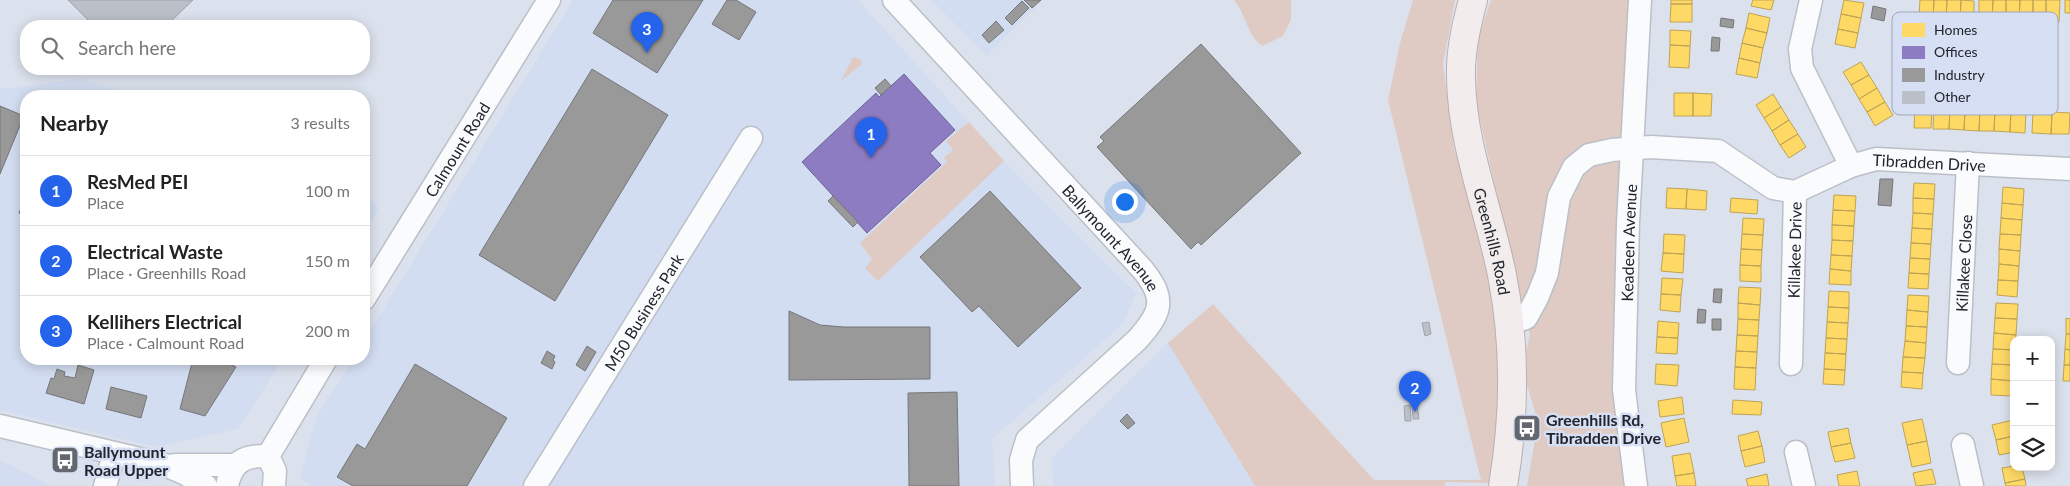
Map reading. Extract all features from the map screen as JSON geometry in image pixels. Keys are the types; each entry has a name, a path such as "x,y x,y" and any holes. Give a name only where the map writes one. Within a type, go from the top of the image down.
{"main road":[{"name":"Greenhills Road","path":"1473,0 1462,48 1461,78 1464,113 1502,275 1510,323 1514,385 1509,448 1503,486"}],"street":[{"name":"Calmount Road","path":"370,289 549,0"},
{"name":"Ballymount Avenue","path":"894,0 1143,270 1156,288 1159,298 1153,322 1138,340 1027,440 1021,460 1022,486"},
{"name":"Keadeen Avenue","path":"1636,486 1624,390 1628,224 1640,0"},
{"path":"1811,0 1800,49 1802,68 1851,166"},
{"name":"M50 Business Park","path":"534,486 751,138"},
{"name":"Killakee Drive","path":"1510,323 1526,318 1537,298 1547,273 1560,197 1574,167 1589,155 1612,150 1651,146 1718,151 1773,188 1795,192 1791,364"},
{"name":"Tibradden Drive","path":"1795,192 1851,166 1876,159 2070,169"},
{"name":"Killakee Close","path":"1958,362 1968,163"},
{"path":"268,456 322,365"},
{"path":"0,426 165,466 184,473 206,486"},
{"path":"1963,444 1972,486"},
{"path":"1796,452 1804,486"},
{"path":"105,486 114,455"},
{"path":"227,486 236,465 243,459 250,456 268,456"},
{"path":"268,456 275,471 274,486"},
{"path":"165,466 236,465"}],"shaded area":[{"path":"573,0 858,0 1004,161 1136,293 1123,324 992,439 995,486 312,486 300,477 316,418 349,365 370,365 370,331"},
{"path":"931,0 1043,0 987,56"},
{"path":"1234,0 1291,0 1291,20 1283,36 1262,46 1253,36"},
{"path":"1413,0 1455,0 1443,64 1454,148 1475,217 1492,298 1498,357 1500,425 1491,483 1446,482 1444,486 1255,486 1168,343 1213,304 1374,480 1481,480 1388,100 1400,43"},
{"path":"1491,0 1631,0 1628,486 1527,486 1538,422 1524,375 1525,355 1530,335 1519,297 1476,101 1478,38"},
{"path":"853,57 860,59 862,64 841,81"},
{"path":"80,79 118,90 20,90 20,365 279,365 238,429 156,447 0,410 0,87 6,89"},
{"path":"969,122 1004,161 878,281 865,268 872,259 860,243 947,162 944,158 953,150 946,141"},
{"path":"370,201 379,209 370,223"},
{"path":"1168,343 1255,486 1053,486 1052,458"},
{"path":"0,460 51,486 0,486"}],"building: Homes":[{"path":"1671,0 1692,0 1692,4 1671,4"},
{"path":"1753,0 1774,0 1771,10 1751,6"},
{"path":"1844,0 1864,3 1861,18 1841,14"},
{"path":"1920,0 1934,0 1933,12 1919,12"},
{"path":"1934,0 1947,0 1946,12 1933,12"},
{"path":"1947,0 1961,0 1960,12 1946,12"},
{"path":"1961,0 1974,1 1974,12 1960,12"},
{"path":"1979,0 1993,0 1992,12 1979,12"},
{"path":"1993,0 2006,0 2006,12 1992,12"},
{"path":"2006,0 2020,0 2019,12 2006,12"},
{"path":"2020,0 2033,0 2033,12 2019,12"},
{"path":"2033,0 2046,0 2046,12 2033,12"},
{"path":"2046,0 2060,0 2059,22 2058,12 2046,12"},
{"path":"2065,0 2070,0 2070,13 2065,13"},
{"path":"1671,4 1692,4 1692,22 1670,22"},
{"path":"1749,13 1770,18 1767,33 1746,28"},
{"path":"1841,14 1861,18 1858,33 1838,29"},
{"path":"1746,28 1767,33 1763,48 1742,43"},
{"path":"1838,29 1858,33 1855,48 1835,44"},
{"path":"1670,30 1691,31 1690,46 1670,45"},
{"path":"1742,43 1763,48 1760,63 1739,58"},
{"path":"1670,45 1690,46 1689,68 1669,67"},
{"path":"1739,58 1760,63 1757,78 1736,74"},
{"path":"1861,62 1869,75 1851,85 1843,72"},
{"path":"1869,75 1877,88 1859,99 1851,85"},
{"path":"1877,88 1885,102 1867,112 1859,99"},
{"path":"1674,93 1693,93 1693,116 1674,116"},
{"path":"1693,93 1712,94 1711,116 1693,116"},
{"path":"1773,94 1781,107 1764,118 1756,105"},
{"path":"1885,102 1893,115 1875,126 1867,112"},
{"path":"1781,107 1789,120 1772,131 1764,118"},
{"path":"2058,112 2070,113 2069,134 2051,134 2052,115 2058,115"},
{"path":"1915,115 1932,115 1931,128 1914,128"},
{"path":"1934,115 1950,115 1949,129 1933,129"},
{"path":"1950,115 1965,115 1964,130 1949,129"},
{"path":"1965,115 1980,115 1979,131 1964,130"},
{"path":"1980,115 1995,115 1994,131 1979,131"},
{"path":"1995,115 2011,115 2010,132 1994,131"},
{"path":"2011,115 2026,115 2025,133 2010,132"},
{"path":"2033,115 2052,115 2051,134 2032,133"},
{"path":"1789,120 1798,134 1780,145 1772,131"},
{"path":"1798,134 1806,147 1789,158 1780,145"},
{"path":"1914,183 1935,184 1934,199 1913,198"},
{"path":"2003,187 2024,189 2023,205 2002,203"},
{"path":"1667,188 1687,189 1686,209 1666,208"},
{"path":"1687,189 1707,191 1706,210 1686,209"},
{"path":"1834,195 1856,196 1855,211 1833,210"},
{"path":"1731,198 1758,200 1757,214 1730,212"},
{"path":"1913,198 1934,199 1933,214 1913,213"},
{"path":"2002,203 2023,205 2022,220 2001,218"},
{"path":"1833,210 1855,211 1854,226 1832,225"},
{"path":"1913,213 1933,214 1932,229 1912,228"},
{"path":"1743,218 1764,219 1763,235 1742,234"},
{"path":"2001,218 2022,220 2021,235 2000,234"},
{"path":"1832,225 1854,226 1853,241 1832,240"},
{"path":"1912,228 1932,229 1931,244 1911,243"},
{"path":"1664,234 1685,235 1684,254 1663,253"},
{"path":"1742,234 1763,235 1762,250 1741,249"},
{"path":"2000,234 2021,235 2020,251 1999,249"},
{"path":"1832,240 1853,241 1852,256 1831,255"},
{"path":"1911,243 1931,244 1930,259 1910,258"},
{"path":"1741,249 1762,250 1761,266 1740,265"},
{"path":"1999,249 2020,251 2019,266 1999,264"},
{"path":"1663,253 1684,254 1683,273 1661,271"},
{"path":"1831,255 1852,256 1851,271 1830,269"},
{"path":"1910,258 1930,259 1929,274 1909,273"},
{"path":"1999,264 2019,266 2018,281 1998,280"},
{"path":"1740,265 1761,266 1761,282 1740,281"},
{"path":"1830,269 1851,271 1851,285 1829,284"},
{"path":"1909,273 1929,274 1928,289 1908,288"},
{"path":"1662,278 1683,279 1681,295 1661,294"},
{"path":"1998,280 2018,281 2017,297 1997,295"},
{"path":"1739,287 1761,288 1760,305 1738,303"},
{"path":"1829,291 1849,292 1849,308 1828,307"},
{"path":"1661,294 1681,295 1680,312 1660,310"},
{"path":"1908,295 1929,296 1928,312 1907,310"},
{"path":"1738,303 1760,305 1759,320 1738,319"},
{"path":"1996,303 2018,304 2017,319 1995,318"},
{"path":"1828,307 1849,308 1848,323 1827,322"},
{"path":"1907,310 1928,312 1927,327 1906,326"},
{"path":"1995,318 2017,319 2016,335 1994,333"},
{"path":"2066,318 2070,319 2070,334 2066,334"},
{"path":"1738,319 1759,320 1758,336 1737,335"},
{"path":"1658,321 1679,323 1678,338 1657,337"},
{"path":"1827,322 1848,323 1847,339 1826,338"},
{"path":"1906,326 1927,327 1926,343 1905,341"},
{"path":"1994,333 2016,335 2010,336 2010,350 1993,349"},
{"path":"2066,334 2070,334 2070,350 2065,349"},
{"path":"1737,335 1758,336 1757,352 1736,351"},
{"path":"1657,337 1678,338 1677,354 1656,353"},
{"path":"1826,338 1847,339 1846,354 1825,353"},
{"path":"1905,341 1926,343 1925,358 1903,357"},
{"path":"1993,349 2010,350 2010,365 1992,364"},
{"path":"2065,349 2070,350 2070,365 2064,365"},
{"path":"1736,351 1757,352 1756,368 1735,367"},
{"path":"1825,353 1846,354 1845,370 1824,369"},
{"path":"1903,357 1925,358 1923,373 1902,372"},
{"path":"1656,364 1679,365 1677,386 1655,384"},
{"path":"1992,364 2010,365 2010,381 1991,379"},
{"path":"2064,365 2070,365 2070,381 2063,381"},
{"path":"1735,367 1756,368 1755,390 1734,389"},
{"path":"1824,369 1845,370 1844,385 1823,384"},
{"path":"1902,372 1923,373 1922,389 1901,387"},
{"path":"1991,379 2010,381 2010,396 1991,395"},
{"path":"1682,397 1684,414 1660,417 1658,401"},
{"path":"1733,400 1762,402 1761,415 1732,414"},
{"path":"1684,418 1689,442 1666,447 1661,423"},
{"path":"1922,419 1927,441 1907,445 1902,423"},
{"path":"2010,421 2010,437 1996,440 1992,425"},
{"path":"1848,428 1851,443 1831,447 1828,432"},
{"path":"1758,431 1762,446 1741,451 1738,436"},
{"path":"2010,437 2010,453 1999,455 1996,440"},
{"path":"1927,441 1931,463 1912,467 1907,445"},
{"path":"1851,443 1855,458 1835,462 1831,447"},
{"path":"1762,446 1765,462 1745,467 1741,451"},
{"path":"1690,453 1694,473 1675,476 1672,456"},
{"path":"2010,467 2010,471 2023,471 2025,479 2005,483 2002,468"},
{"path":"1932,469 1936,484 1916,486 1913,473"},
{"path":"1857,471 1860,486 1839,486 1837,475"},
{"path":"1694,473 1696,486 1677,486 1675,476"},
{"path":"1767,474 1769,486 1748,486 1746,479"},
{"path":"2025,479 2026,486 2006,486 2005,483"}],"building: Offices":[{"path":"904,74 955,130 930,153 941,165 867,233 802,162 876,93 879,97"}],"building: Industry":[{"path":"613,0 703,0 657,73 593,33"},
{"path":"727,0 736,0 756,12 739,40 712,24"},
{"path":"1024,0 1041,0 1032,8"},
{"path":"1022,1 1029,8 1012,25 1005,18"},
{"path":"1873,6 1886,9 1884,21 1871,18"},
{"path":"1721,18 1734,20 1733,28 1720,26"},
{"path":"996,21 1004,30 989,43 982,35"},
{"path":"1712,37 1720,38 1719,51 1711,51"},
{"path":"1201,44 1301,153 1201,245 1198,242 1191,249 1097,147 1104,141 1100,137"},
{"path":"592,69 668,115 555,301 479,255"},
{"path":"885,79 891,86 881,95 875,88"},
{"path":"0,106 20,114 20,126 0,174"},
{"path":"1880,179 1893,179 1891,206 1878,205"},
{"path":"990,191 1081,288 1018,347 979,306 972,312 920,257"},
{"path":"833,196 858,222 853,227 828,201"},
{"path":"1714,289 1722,289 1721,303 1713,302"},
{"path":"1698,309 1706,310 1705,323 1697,323"},
{"path":"789,311 820,325 844,327 930,327 930,379 789,380"},
{"path":"1712,319 1721,319 1721,330 1712,330"},
{"path":"587,346 596,352 585,371 576,365"},
{"path":"547,351 555,356 552,369 541,363"},
{"path":"415,364 507,418 467,486 353,486 337,477 357,444 365,449"},
{"path":"78,365 94,370 84,404 46,393 51,378 54,379 57,369 65,372 64,376 75,378"},
{"path":"191,365 232,365 236,367 205,416 180,409"},
{"path":"111,387 147,396 141,418 106,409"},
{"path":"957,392 959,486 909,486 908,393"},
{"path":"1127,414 1135,423 1128,429 1120,421"}],"building: Other":[{"path":"68,0 193,0 172,20 88,20"},
{"path":"1429,322 1431,334 1425,336 1422,323"},
{"path":"1417,404 1419,419 1413,419 1412,405"},
{"path":"1410,405 1411,421 1405,421 1404,406"}],"place":[{"name":"Kellihers Electrical","path":"647,53"},
{"name":"ResMed PEI","path":"871,158"},
{"name":"Electrical Waste","path":"1415,412"},
{"name":"Greenhills Rd, Tibradden Drive","path":"1527,428"},
{"name":"Ballymount Road Upper","path":"65,460"}]}
